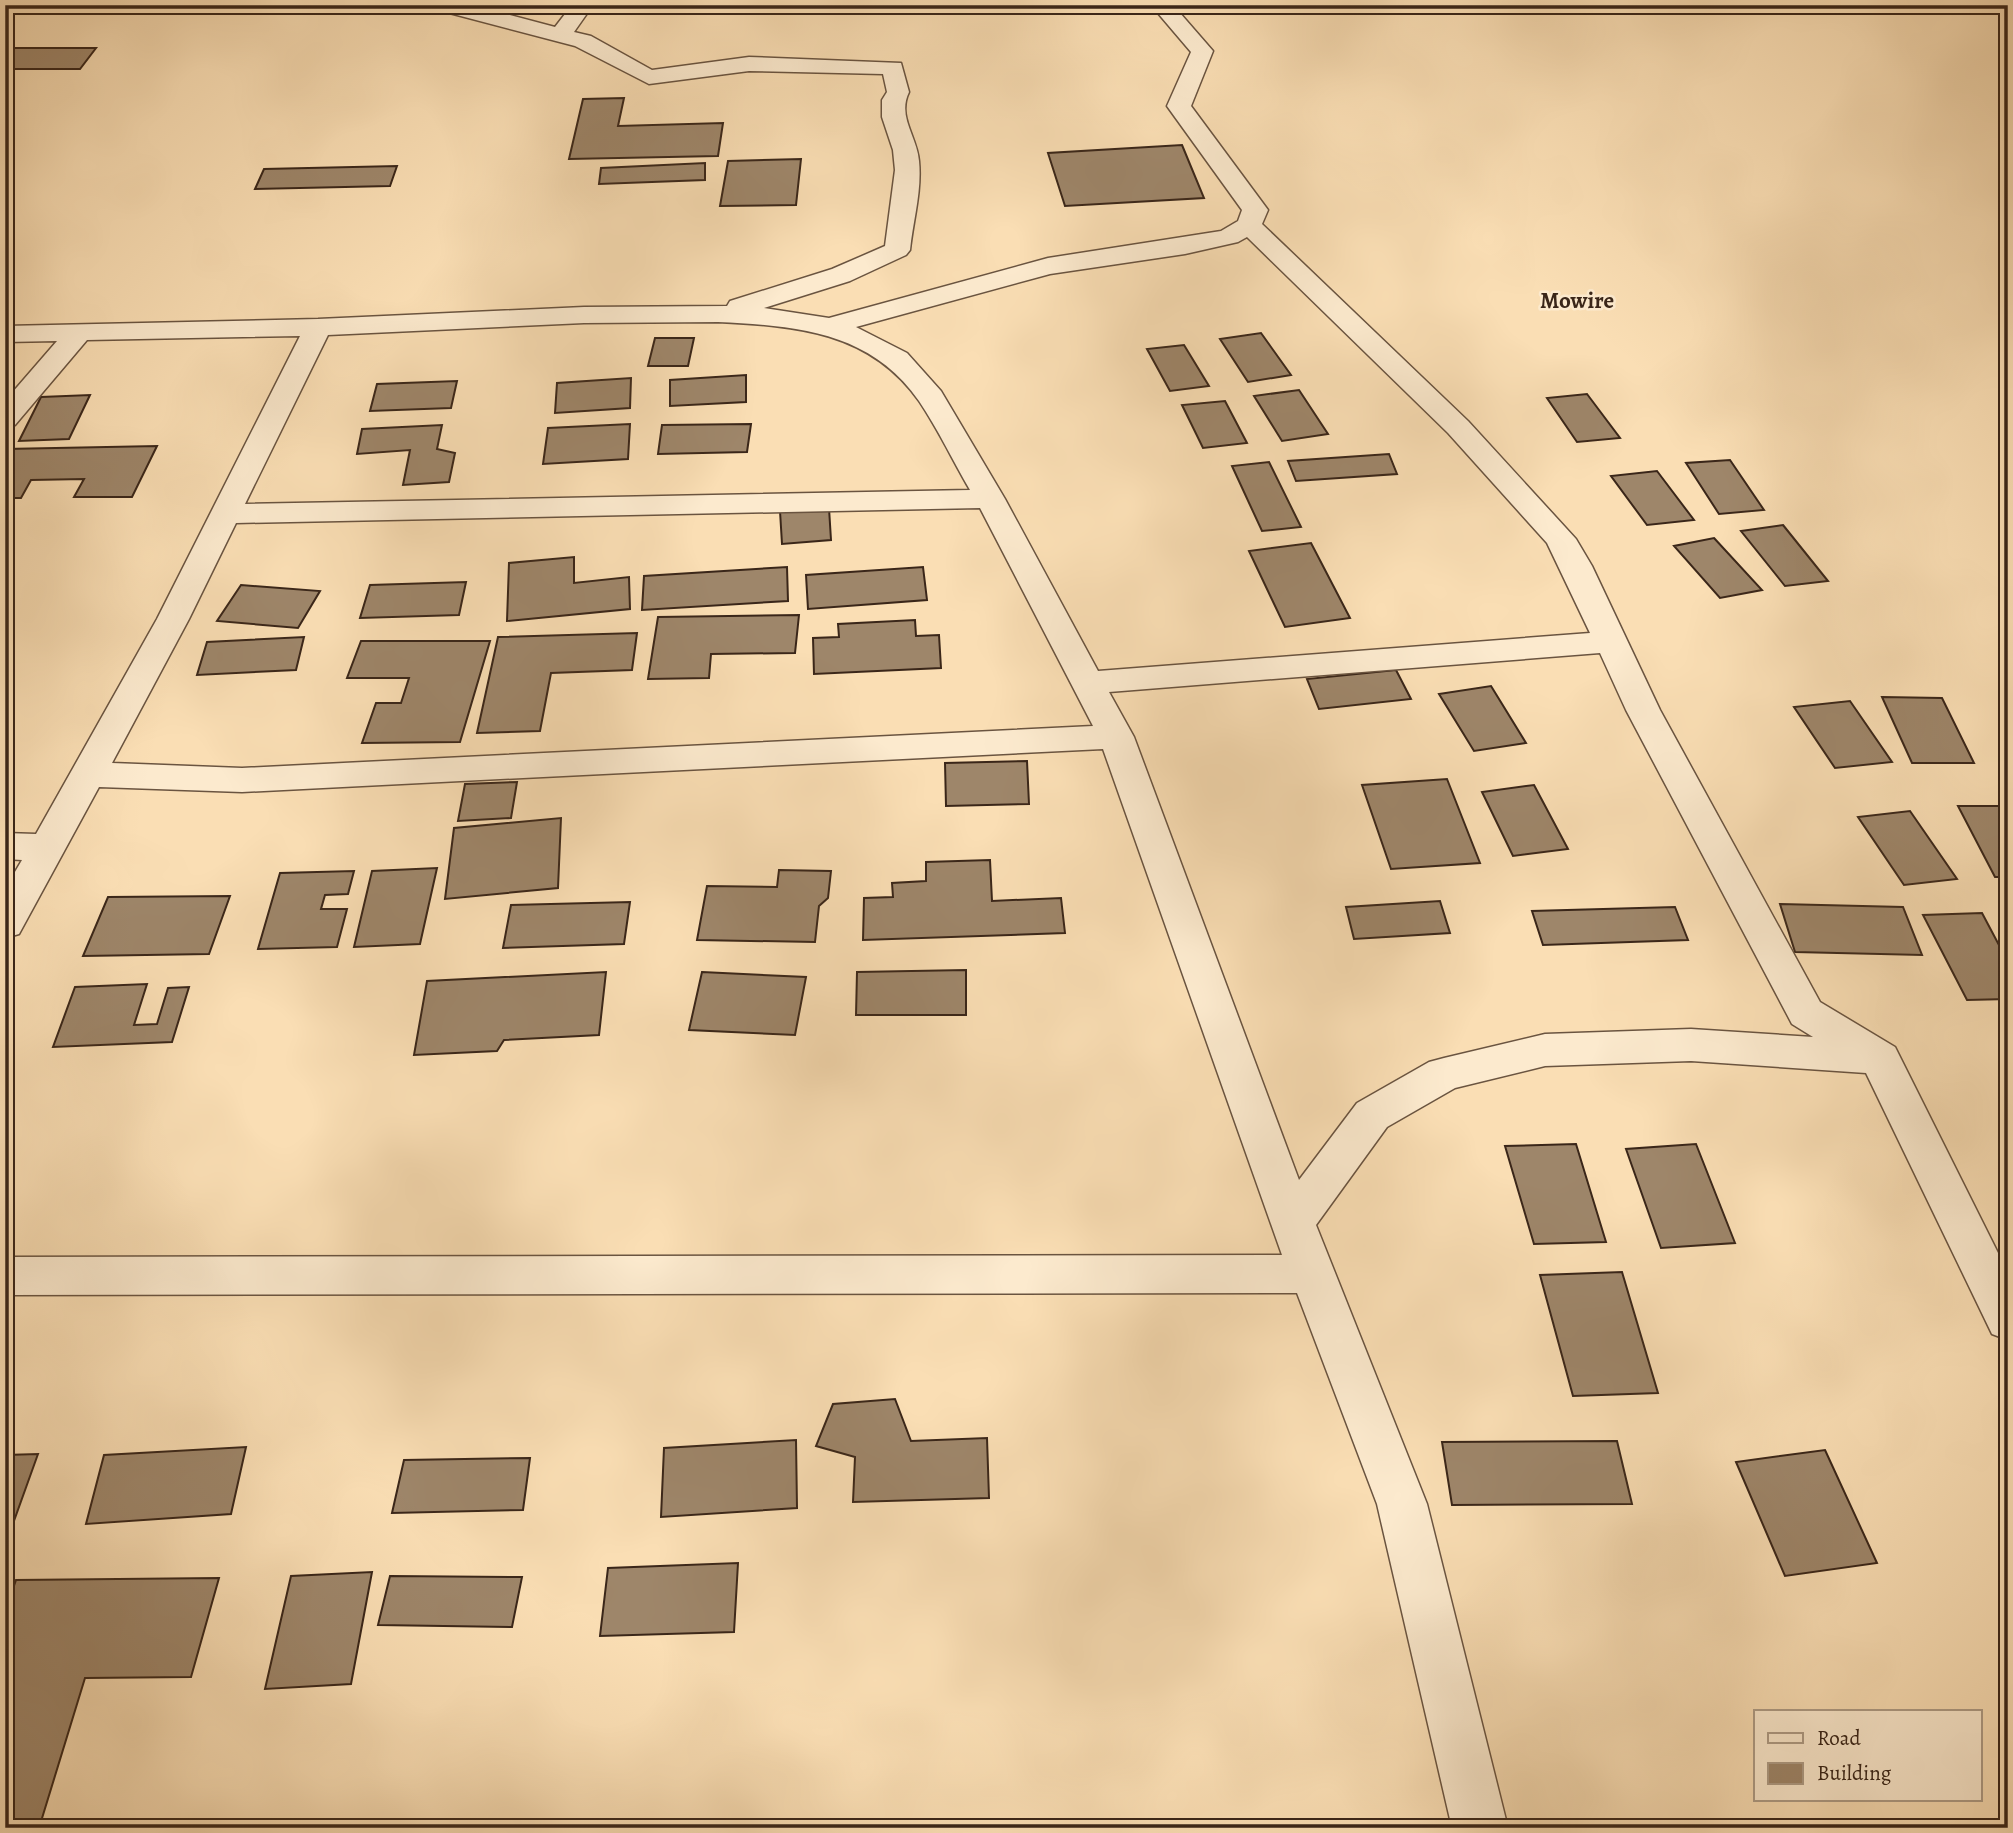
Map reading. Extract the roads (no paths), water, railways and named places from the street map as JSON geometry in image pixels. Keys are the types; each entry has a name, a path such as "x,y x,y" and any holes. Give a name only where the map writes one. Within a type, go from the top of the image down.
{"street":[{"path":"446,5 583,41 649,77 749,64 893,68 898,92 892,101 894,122 907,157 897,250 841,275 718,314"},
{"path":"561,36 583,5"},
{"path":"831,326 1048,266 1185,246 1229,237 1249,225 1255,210 1179,106 1202,51 1161,5"},
{"path":"1249,225 1458,427 1560,540 1576,566 1643,710 1807,1013 1880,1058 2008,1320"},
{"path":"5,334 317,327 584,315 718,314 779,317 831,326 897,359 931,397 990,499 1116,737 1312,1274 1402,1504 1480,1828"},
{"path":"5,924 173,619 317,327"},
{"path":"5,419 79,333"},
{"path":"225,514 990,499"},
{"path":"1087,683 1611,642"},
{"path":"88,774 242,780 1116,737"},
{"path":"5,846 48,847"},
{"path":"1293,1223 1372,1115 1444,1074 1545,1050 1691,1045 1880,1058"},
{"path":"5,1276 1312,1274"}],"district":[{"name":"Mowire","path":"1577,300"}]}
